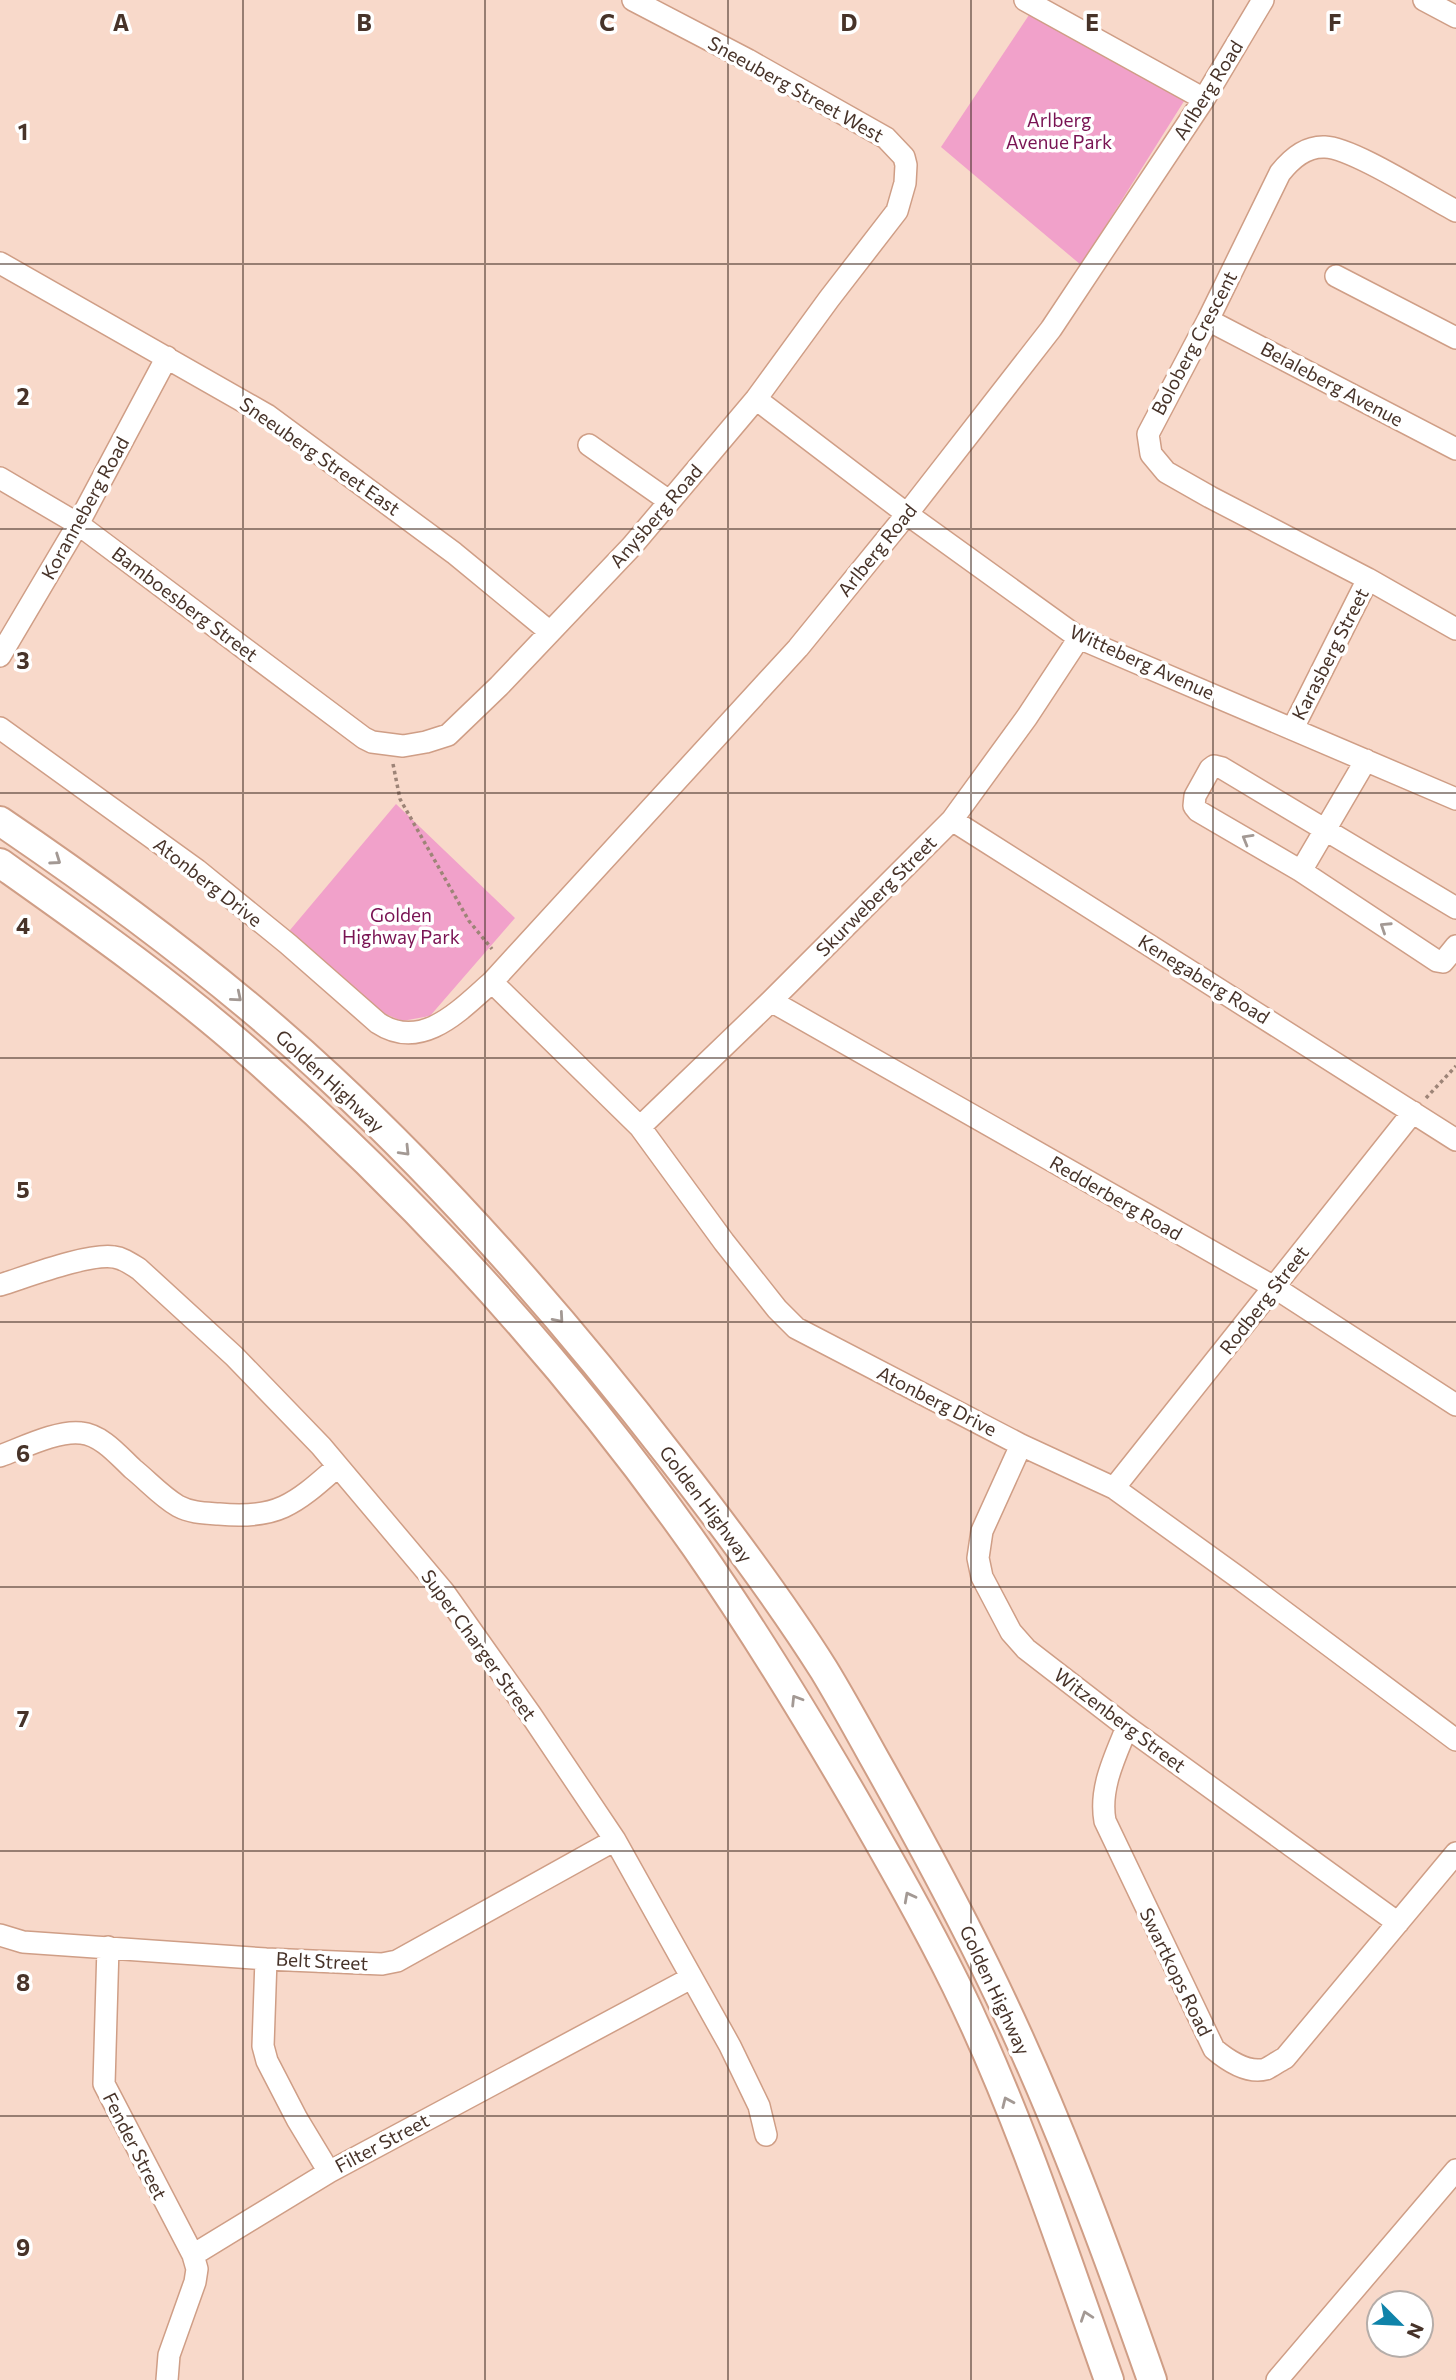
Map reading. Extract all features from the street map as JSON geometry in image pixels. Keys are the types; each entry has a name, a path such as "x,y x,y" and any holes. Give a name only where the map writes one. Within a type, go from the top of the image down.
{"main road":[{"name":"Golden Highway","path":"0,821 154,930 244,1002 368,1114 498,1248 578,1340 737,1543 823,1669 911,1824 986,1968 1038,2082 1106,2249 1152,2380"},
{"name":"Golden Highway","path":"0,863 169,986 250,1053 335,1131 466,1264 554,1362 697,1548 808,1719 890,1860 957,1987 1028,2147 1109,2380"}],"street":[{"name":"Sneeuberg Street West","path":"633,0 748,60 886,138 904,157 906,165 905,183 897,211"},
{"path":"1025,0 1204,99"},
{"name":"Arlberg Road","path":"414,1032 437,1026 492,982 798,648 1051,330 1204,99 1263,0"},
{"name":"Boloberg Crescent","path":"1456,211 1349,153 1321,146 1297,154 1280,173 1208,320 1150,428 1148,441 1151,454 1166,472 1456,629"},
{"name":"Anysberg Road","path":"365,738 389,745 413,746 448,735 632,546 756,399 897,211"},
{"name":"Sneeuberg Street East","path":"0,262 267,415 443,545 550,632"},
{"path":"1336,276 1456,338"},
{"name":"Belaleberg Avenue","path":"1208,320 1456,449"},
{"name":"Koranneberg Road","path":"0,656 78,523 167,357"},
{"name":"Witteberg Avenue","path":"756,399 907,514 1079,638 1456,799"},
{"path":"589,445 669,502"},
{"name":"Bamboesberg Street","path":"0,478 78,523 365,738"},
{"name":"Karasberg Street","path":"1293,728 1368,579"},
{"name":"Skurweberg Street","path":"640,1127 952,820 1027,717 1079,638"},
{"name":"Atonberg Drive","path":"0,728 197,870 288,944 378,1023 395,1031 414,1032"},
{"path":"1301,871 1366,760"},
{"path":"1456,908 1222,768 1214,766 1210,769 1195,796 1194,806 1198,811 1301,871 1437,961 1447,960 1456,946"},
{"name":"Kenegaberg Road","path":"952,820 1456,1140"},
{"name":"Atonberg Drive","path":"492,982 640,1127 724,1242 777,1309 796,1328 1021,1445 1114,1489 1239,1578 1456,1740"},
{"name":"Redderberg Road","path":"771,1001 1274,1287 1456,1405"},
{"name":"Rodberg Street","path":"1114,1489 1413,1112"},
{"name":"Super Charger Street","path":"0,1284 89,1259 113,1257 130,1263 234,1356 321,1446 444,1592 615,1840 730,2046 759,2106 766,2135"},
{"path":"0,1456 43,1440 70,1433 82,1433 103,1443 165,1498 181,1508 200,1513 228,1515 265,1514 281,1509 303,1497 337,1467"},
{"name":"Witzenberg Street","path":"1021,1445 982,1531 978,1558 982,1577 1018,1641 1127,1727 1398,1923"},
{"name":"Swartkops Road","path":"1127,1727 1104,1791 1102,1806 1105,1821 1214,2049 1239,2066 1256,2070 1286,2058 1456,1853"},
{"name":"Belt Street","path":"0,1935 23,1942 266,1959 382,1964 397,1961 615,1840"},
{"name":"Fender Street","path":"108,1947 104,2084 193,2255"},
{"path":"266,1959 263,2046 267,2061 328,2172"},
{"name":"Filter Street","path":"193,2255 328,2172 691,1978"},
{"path":"1277,2380 1456,2171"},
{"path":"167,2380 169,2355 195,2282 197,2269 193,2255"}],"path":[{"path":"389,745 400,799 469,921 507,966"},
{"path":"1413,1112 1456,1066"}],"green space":[{"name":"Arlberg Avenue Park","path":"1029,15 1186,98 1081,265 941,147"},
{"name":"Golden Highway Park","path":"396,804 515,918 430,1016 402,1021 371,1008 285,936"}]}
